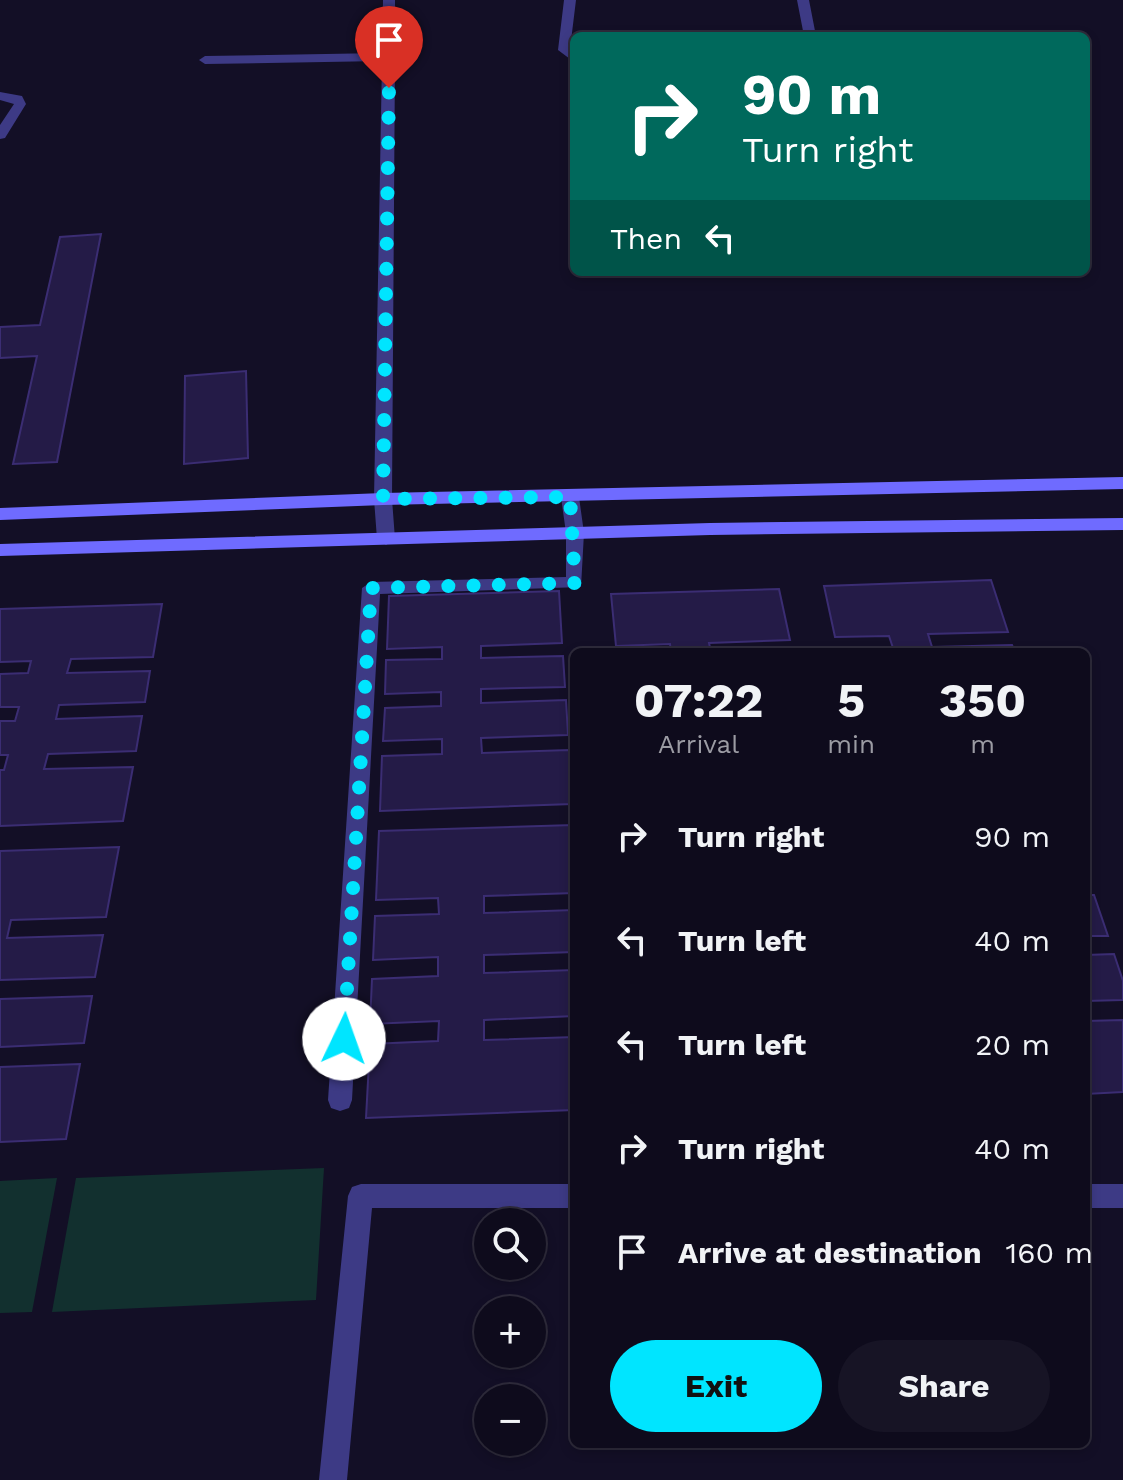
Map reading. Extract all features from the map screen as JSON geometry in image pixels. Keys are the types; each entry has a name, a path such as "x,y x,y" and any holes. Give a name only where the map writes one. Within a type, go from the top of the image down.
{"street":[{"path":"386,539 383,499 389,0"},
{"path":"570,0 564,50 570,55"},
{"path":"803,0 809,32"},
{"path":"205,60 389,57"},
{"path":"0,96 17,99 20,104 0,135"},
{"path":"0,514 383,499 1123,483"},
{"path":"340,1100 371,588 575,583 575,533 570,497"},
{"path":"0,550 575,533 1123,524"},
{"path":"333,1480 361,1196 570,1196"},
{"path":"1090,1196 1123,1196"}],"green space":[{"path":"324,1168 316,1300 52,1312 76,1178"},
{"path":"57,1178 32,1312 0,1313 0,1181"}],"building":[{"path":"101,234 57,462 13,464 37,356 0,358 0,327 40,325 60,237"},
{"path":"246,371 248,458 184,464 185,376"},
{"path":"991,580 1008,632 928,634 932,647 1012,645 1013,648 893,648 889,636 835,637 824,586"},
{"path":"779,589 790,640 709,643 710,648 670,648 670,644 616,646 611,594"},
{"path":"559,591 562,643 481,646 481,658 563,656 565,687 481,689 481,703 566,700 568,735 481,738 482,753 569,750 570,804 380,811 382,756 442,754 442,739 383,741 385,708 441,706 441,692 385,694 386,660 442,659 442,647 387,649 389,596"},
{"path":"162,604 153,657 71,659 67,673 150,671 145,702 59,705 56,719 142,716 136,751 48,754 44,769 133,767 123,821 0,826 0,770 4,770 8,755 0,755 0,721 15,721 19,707 0,707 0,674 28,673 31,661 0,662 0,609"},
{"path":"570,825 570,893 484,896 484,913 570,910 570,952 484,955 484,973 570,970 570,1016 484,1020 484,1040 570,1037 570,1110 366,1118 370,1044 438,1041 439,1021 370,1024 372,979 438,976 438,957 373,960 375,916 439,914 438,898 376,900 379,831"},
{"path":"119,847 106,917 11,920 7,938 103,935 95,977 0,980 0,851"},
{"path":"1090,895 1094,895 1108,936 1090,936"},
{"path":"1114,954 1123,981 1123,1000 1090,1001 1090,955"},
{"path":"92,996 84,1043 0,1047 0,999"},
{"path":"1123,1020 1123,1092 1090,1094 1090,1021"},
{"path":"80,1064 66,1139 0,1142 0,1067"}],"route":[{"path":"344,1039 371,588 575,583 575,533 570,497 383,499 389,88"}]}
